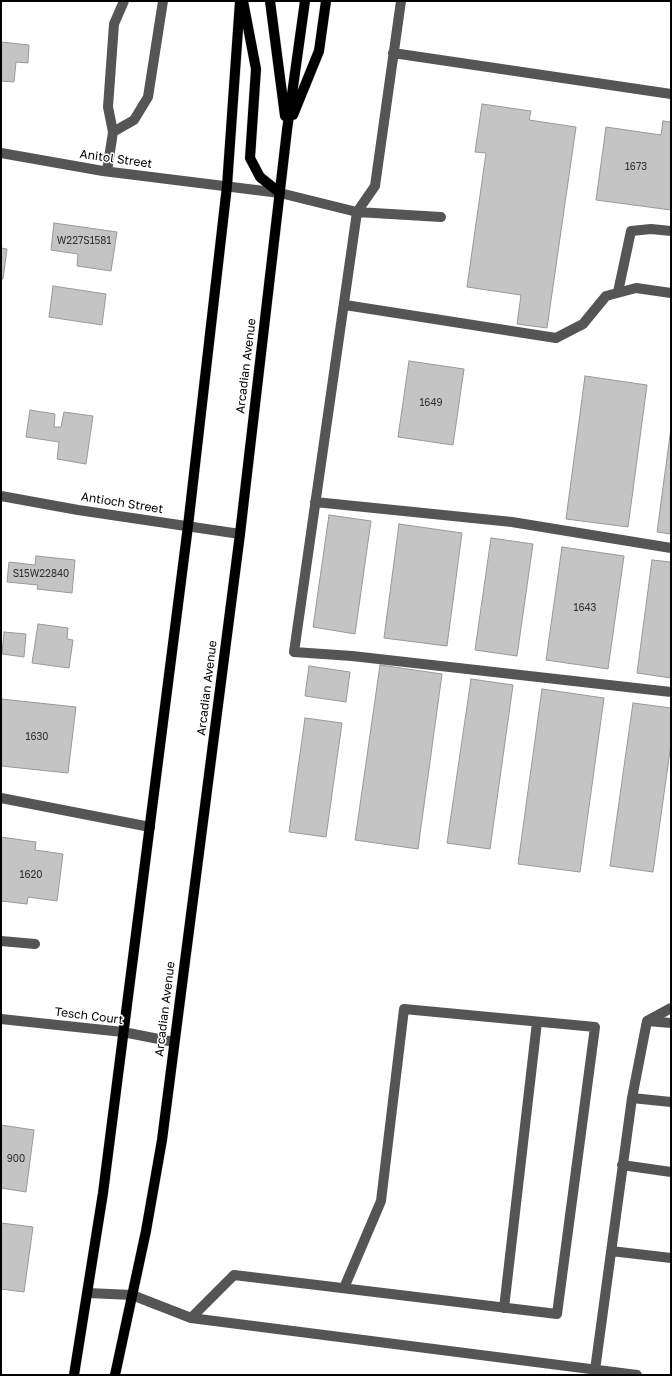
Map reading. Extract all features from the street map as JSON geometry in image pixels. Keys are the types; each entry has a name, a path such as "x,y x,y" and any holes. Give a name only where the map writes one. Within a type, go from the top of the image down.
{"main road":[{"path":"74,1375 103,1193 188,526 227,186 240,1"},
{"path":"243,1 256,69 250,158 260,177 280,193"},
{"path":"270,1 287,130"},
{"name":"Arcadian Avenue","path":"115,1375 146,1231 162,1140 240,534 287,130 305,1"},
{"path":"287,130 319,51 326,1"}],"street":[{"path":"107,171 113,132 108,107 114,24 124,1"},
{"path":"113,132 134,120 148,97 163,1"},
{"path":"401,1 375,186 358,212 294,652 352,656 671,692"},
{"path":"393,53 671,94"},
{"name":"Anitol Street","path":"1,153 107,171 280,193 358,212 441,217"},
{"path":"618,292 631,231 651,229 671,231"},
{"path":"345,305 556,338 583,324 606,296 636,288 671,293"},
{"name":"Antioch Street","path":"1,496 78,510 240,534"},
{"path":"316,502 512,522 671,548"},
{"path":"1,798 150,827"},
{"path":"1,941 35,944"},
{"path":"647,1021 671,1008"},
{"path":"191,1318 234,1275 557,1314 595,1027 404,1009 381,1201 344,1288"},
{"name":"Tesch Court","path":"1,1019 123,1032 174,1042"},
{"path":"647,1021 671,1023"},
{"path":"595,1370 632,1098 647,1021"},
{"path":"504,1308 538,1022"},
{"path":"632,1098 671,1102"},
{"path":"622,1166 671,1172"},
{"path":"611,1251 671,1258"},
{"path":"88,1293 132,1295 191,1318 637,1375"}],"building":[{"path":"1,42 29,45 28,63 16,62 14,82 1,81"},
{"path":"482,104 531,111 529,120 576,127 547,328 517,324 521,295 467,287 486,153 475,152"},
{"path":"663,121 671,122 671,210 596,200 606,127 661,135"},
{"path":"54,223 117,232 111,271 77,266 78,254 51,250"},
{"path":"1,248 7,249 3,279 1,279"},
{"path":"53,286 106,294 102,325 49,317"},
{"path":"409,361 464,369 453,445 398,437"},
{"path":"585,376 647,385 628,527 566,519"},
{"path":"30,410 55,414 54,427 61,427 64,412 93,416 86,464 57,459 59,442 26,437"},
{"path":"671,428 671,534 657,532"},
{"path":"329,515 371,521 355,634 313,627"},
{"path":"399,524 462,533 447,646 384,638"},
{"path":"491,538 533,544 517,656 475,650"},
{"path":"562,547 624,556 608,669 546,660"},
{"path":"36,556 75,560 72,593 37,589 38,585 7,582 9,562 35,565"},
{"path":"652,560 671,562 671,678 637,673"},
{"path":"38,624 68,628 67,639 73,640 69,668 32,663"},
{"path":"4,632 26,634 24,657 2,654"},
{"path":"380,665 442,674 418,849 355,840"},
{"path":"309,666 350,672 346,702 305,696"},
{"path":"471,679 513,685 490,849 447,843"},
{"path":"542,689 604,698 580,872 518,864"},
{"path":"1,699 76,707 68,773 1,766"},
{"path":"633,703 671,708 671,744 653,872 610,866"},
{"path":"305,718 342,723 326,837 289,832"},
{"path":"1,837 36,842 35,850 63,854 57,901 28,897 27,904 1,901"},
{"path":"1,1125 34,1130 26,1192 1,1188"},
{"path":"1,1223 33,1227 24,1292 1,1289"}]}
